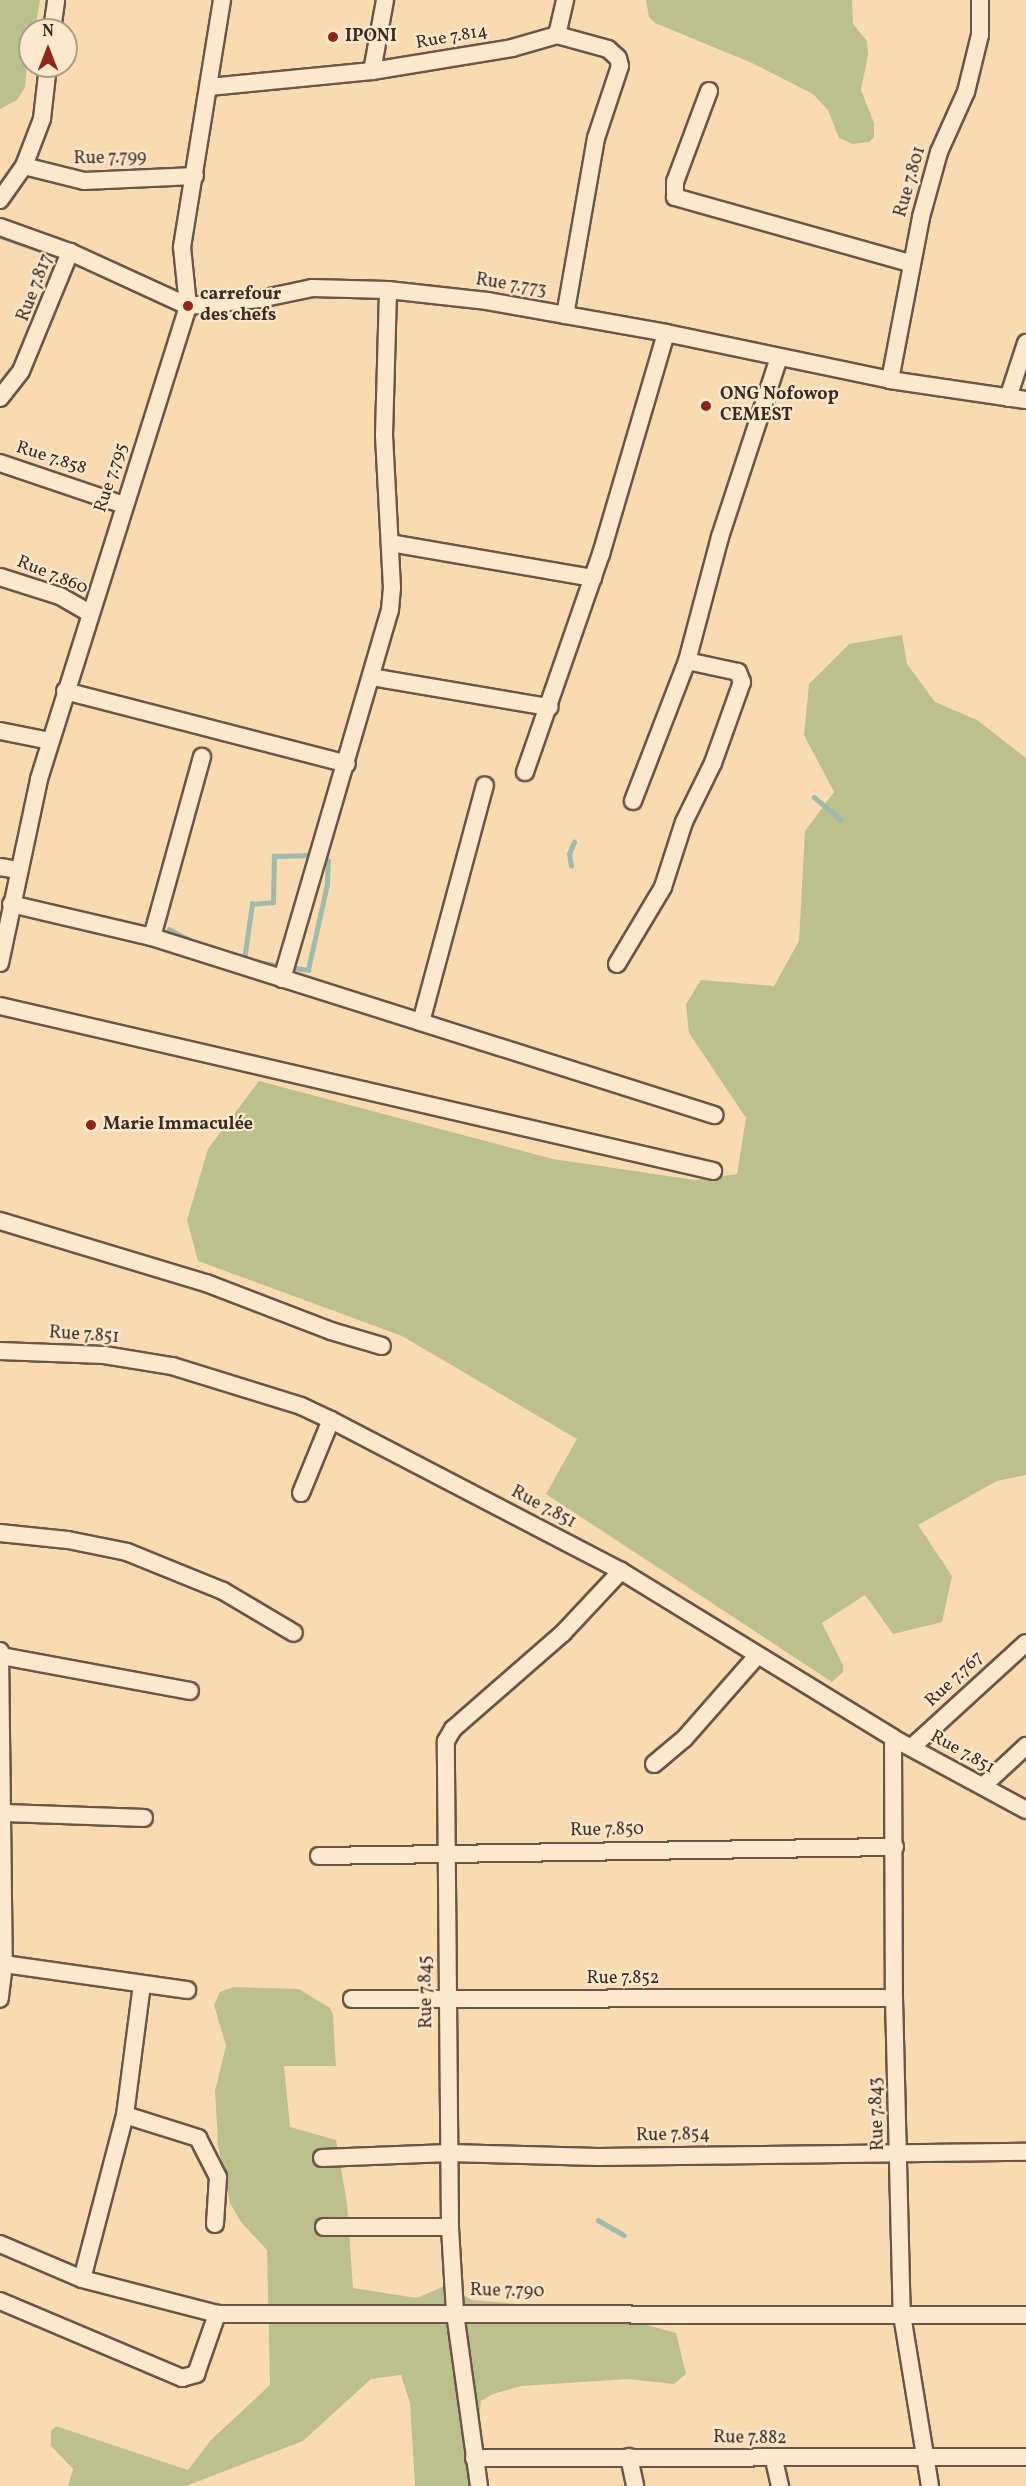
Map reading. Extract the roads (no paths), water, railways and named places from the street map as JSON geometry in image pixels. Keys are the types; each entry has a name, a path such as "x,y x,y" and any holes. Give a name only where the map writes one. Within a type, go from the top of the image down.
{"street":[{"path":"54,18 56,0"},
{"name":"Rue 7.795","path":"0,963 17,870 64,691 188,306 182,247 222,0"},
{"path":"372,71 385,0"},
{"path":"565,0 557,35 608,49 618,58 620,66 596,138 565,315"},
{"name":"Rue 7.801","path":"890,380 910,263 939,152 966,92 980,35 980,0"},
{"name":"Rue 7.814","path":"209,87 372,71 512,48 557,35"},
{"path":"0,200 24,166 42,119 47,78"},
{"path":"709,90 675,182 675,197 910,263"},
{"name":"Rue 7.799","path":"24,166 84,181 195,176"},
{"path":"0,227 70,252 188,306"},
{"name":"Rue 7.817","path":"0,398 21,371 70,252"},
{"name":"Rue 7.773","path":"188,306 312,288 388,290 565,315 666,333 890,380 1026,400"},
{"path":"282,979 347,764 390,610 390,543 384,435 388,290"},
{"path":"525,772 593,578 666,333"},
{"path":"1008,398 1026,344"},
{"path":"633,801 687,661 720,537 779,358"},
{"name":"Rue 7.858","path":"0,463 124,505"},
{"path":"390,543 593,578"},
{"name":"Rue 7.860","path":"0,577 60,596 89,612"},
{"path":"617,964 663,887 684,822 713,763 741,682 738,672 687,661"},
{"path":"371,677 549,707"},
{"path":"64,691 347,764"},
{"path":"0,730 50,741"},
{"path":"152,937 202,757"},
{"path":"421,1022 485,785"},
{"path":"0,867 17,870"},
{"path":"12,904 152,937 714,1115"},
{"path":"0,1006 713,1171"},
{"path":"0,1221 206,1283 382,1346"},
{"name":"Rue 7.851","path":"0,1351 104,1355 172,1366 301,1407 331,1420 621,1571 893,1738 1026,1810"},
{"path":"301,1493 331,1420"},
{"path":"0,1533 127,1552 223,1591 294,1633"},
{"name":"Rue 7.845","path":"479,2486 455,2312 450,2227 444,1753 449,1735 563,1633 621,1571"},
{"name":"Rue 7.767","path":"912,1747 1026,1642"},
{"path":"0,1651 3,1813 1,1894 4,1964 0,1999"},
{"path":"1,1656 190,1691"},
{"path":"654,1764 684,1738 757,1656"},
{"name":"Rue 7.843","path":"893,1738 894,1998 902,2315 930,2486"},
{"path":"983,1786 1026,1746"},
{"path":"3,1813 144,1818"},
{"name":"Rue 7.850","path":"319,1856 895,1847"},
{"path":"4,1964 186,1990"},
{"path":"82,2279 125,2115 142,1984"},
{"name":"Rue 7.852","path":"352,1999 894,1998"},
{"path":"125,2115 198,2138 218,2177 214,2224"},
{"name":"Rue 7.854","path":"321,2158 449,2153 609,2157 1026,2152"},
{"path":"324,2227 450,2227"},
{"name":"Rue 7.790","path":"0,2244 82,2279 217,2314 455,2312 1026,2315"},
{"path":"0,2301 182,2378 196,2374 217,2314"},
{"path":"629,2457 635,2486"},
{"name":"Rue 7.882","path":"474,2458 629,2457 774,2460 1026,2457"},
{"path":"774,2460 780,2486"}],"waterway":[{"path":"0,236 43,251"},
{"path":"814,797 841,820"},
{"path":"571,866 569,854 574,842"},
{"path":"244,960 252,904 273,902 274,856 314,855"},
{"path":"256,962 308,970 327,884 328,861 323,856"},
{"path":"169,929 197,944"},
{"path":"598,2220 624,2235"}],"place":[{"name":"IPONI","path":"333,37"},
{"name":"carrefour des chefs","path":"188,306"},
{"name":"ONG Nofowop CEMEST","path":"706,406"},
{"name":"Marie Immaculée","path":"91,1125"}]}
